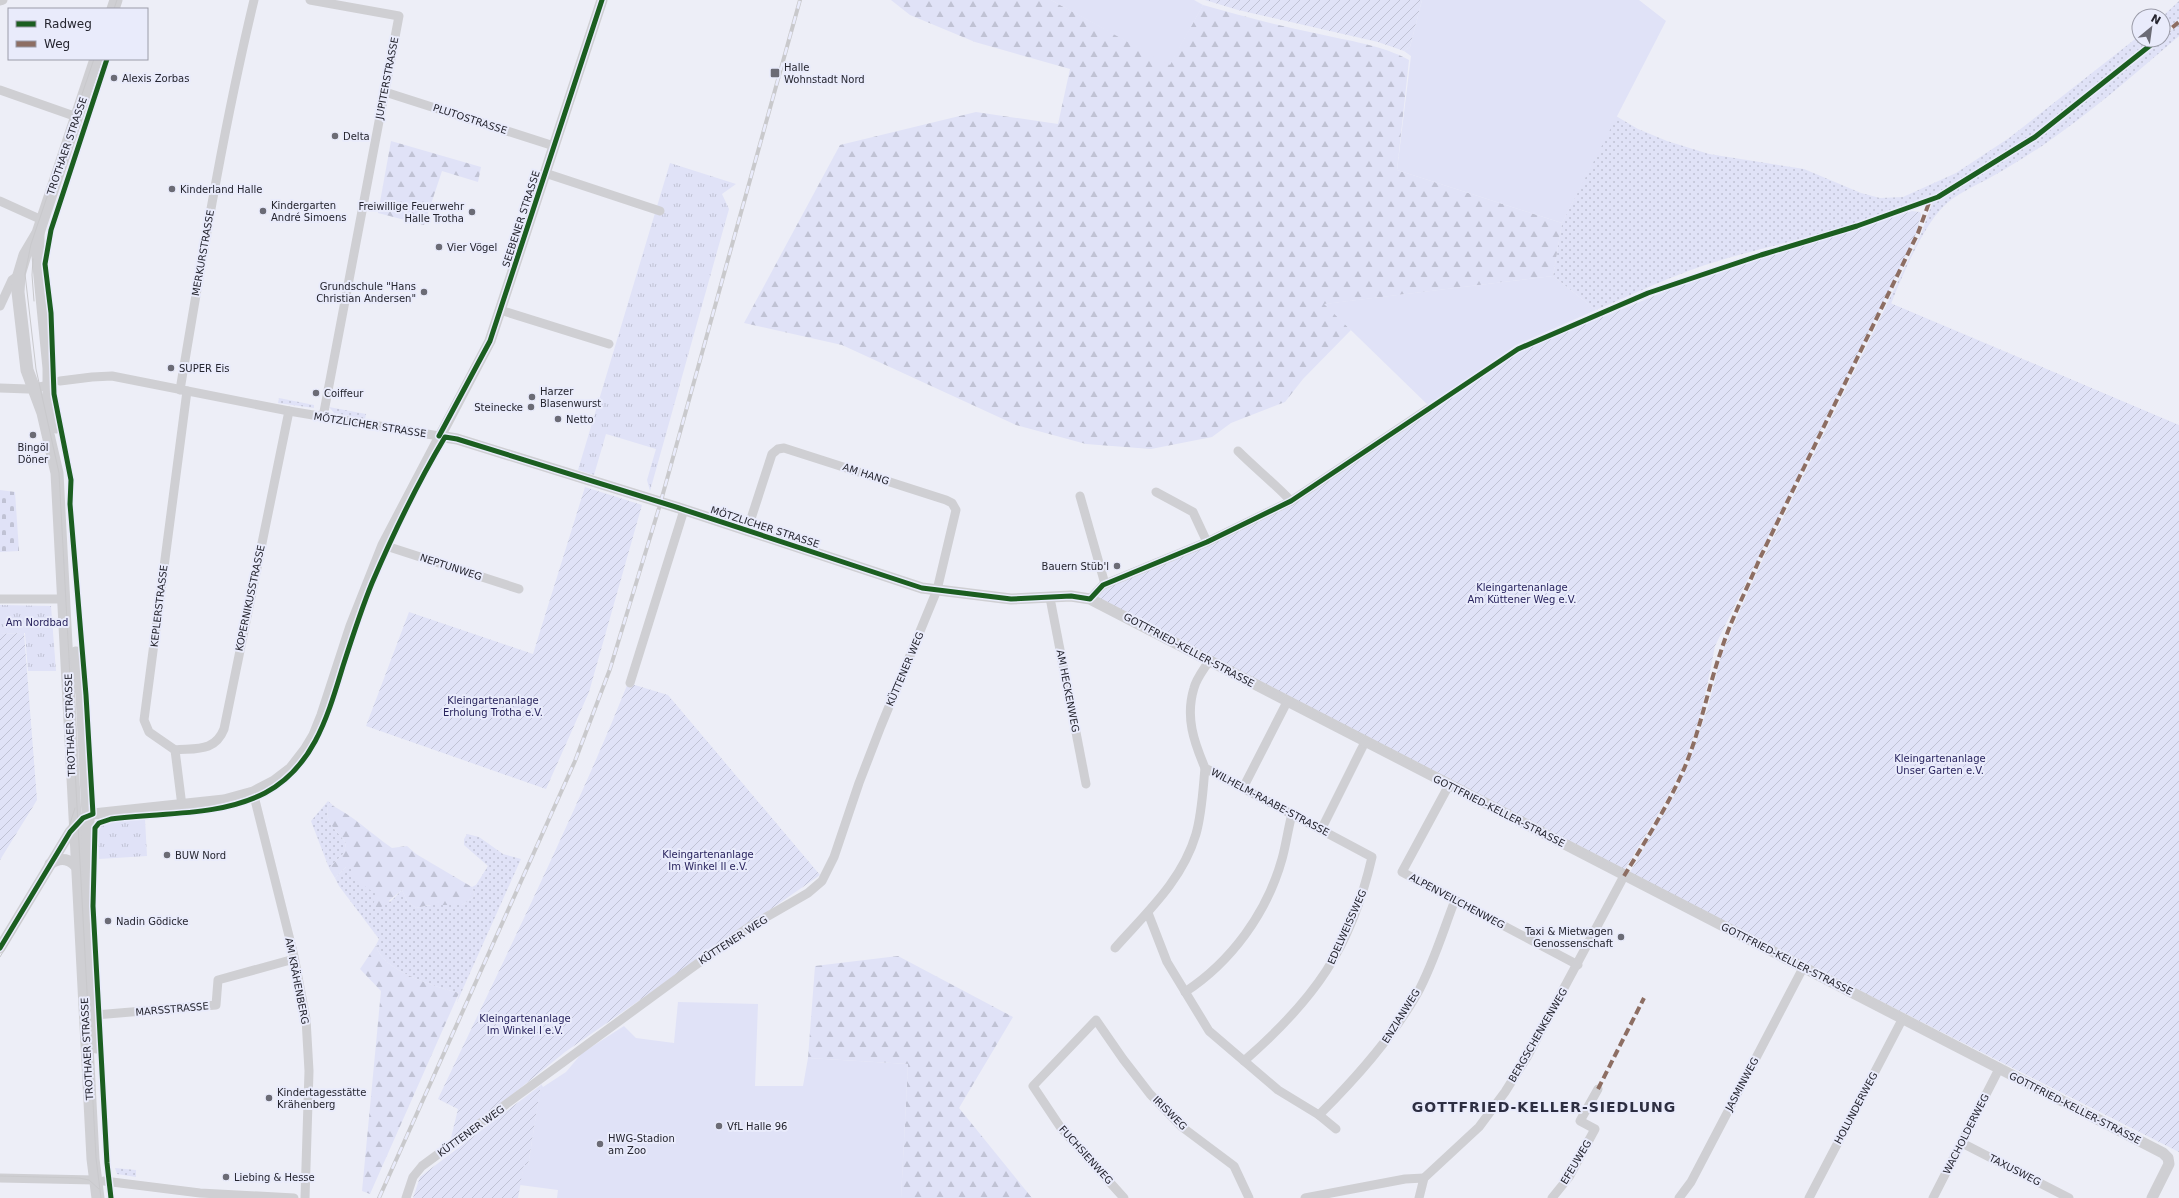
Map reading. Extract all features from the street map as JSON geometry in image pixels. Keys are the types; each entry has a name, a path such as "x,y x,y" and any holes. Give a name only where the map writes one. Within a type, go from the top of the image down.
{"main road":[{"name":"TROTHAER STRASSE","path":"96,60 38,233 24,255 19,275 18,292 27,370 43,413 57,473 65,599 75,826 99,1181"},
{"name":"TROTHAER STRASSE","path":"38,233 38,256 55,383 49,397 66,473 76,667 82,695 88,816 88,895 95,1015 99,1181"},
{"path":"98,1198 99,1181"},
{"path":"99,1181 106,1198"}],"street":[{"name":"MERKURSTRASSE","path":"183,390 221,148 254,0"},
{"name":"JUPITERSTRASSE","path":"310,0 327,1 399,16 361,208 323,417"},
{"name":"SEEBENER STRASSE","path":"88,816 224,800 253,792 274,781 291,768 314,735 351,626 383,545 439,436 479,365 490,342 602,0"},
{"path":"0,90 77,117"},
{"name":"PLUTOSTRASSE","path":"385,92 554,146"},
{"name":"SEEBENER STRASSE","path":"545,173 660,210"},
{"path":"0,201 42,220"},
{"name":"TROTHAER STRASSE","path":"0,306 12,280 19,275"},
{"path":"500,310 609,344"},
{"name":"MÖTZLICHER STRASSE","path":"0,388 33,388 92,377 112,376 289,411 457,439 684,510 922,588 1012,599 1078,596 1090,599"},
{"name":"KEPLERSTRASSE","path":"175,750 149,732 144,720 183,390"},
{"path":"1090,599 1105,584 1207,542 1291,500 1428,409"},
{"name":"KOPERNIKUSSTRASSE","path":"175,750 211,746 217,743 224,730 289,411"},
{"name":"AM HANG","path":"747,531 772,454 778,449 784,448 952,503 956,510 956,516 937,590"},
{"path":"1238,451 1254,467 1268,476 1291,500"},
{"path":"1156,492 1192,512 1207,542"},
{"path":"1080,496 1105,584"},
{"path":"630,683 684,510"},
{"name":"NEPTUNWEG","path":"383,545 519,590"},
{"name":"KÜTTENER WEG","path":"406,1198 413,1177 422,1166 690,969 749,927 808,893 822,881 834,857 859,783 937,590"},
{"name":"AM HECKENWEG","path":"1050,598 1086,784"},
{"path":"0,599 65,599"},
{"name":"GOTTFRIED-KELLER-STRASSE","path":"1090,599 2163,1153 2168,1158 2169,1164 2152,1198"},
{"name":"WILHELM-RAABE-STRASSE","path":"1209,661 1194,688 1190,711 1191,731 1205,768 1372,857"},
{"path":"1243,788 1287,702"},
{"path":"1321,830 1365,742"},
{"path":"175,750 182,806"},
{"path":"1115,948 1148,914 1171,886 1185,862 1192,847 1196,833 1205,768"},
{"name":"ALPENVEILCHENWEG","path":"1449,785 1402,872 1578,965"},
{"name":"AM KRÄHENBERG","path":"253,792 294,959 306,1019 309,1071 305,1198"},
{"path":"1184,992 1200,982 1230,953 1250,929 1264,904 1282,860 1292,814"},
{"path":"0,948 50,864 75,826 88,816"},
{"name":"EDELWEISSWEG","path":"1244,1061 1285,1023 1321,981 1337,955 1364,892 1372,857"},
{"path":"50,864 56,860 66,860 74,863 78,869"},
{"name":"BERGSCHENKENWEG","path":"1424,1178 1479,1127 1505,1092 1527,1057 1578,965 1624,876"},
{"name":"ENZIANWEG","path":"1319,1115 1347,1087 1387,1040 1417,993 1454,900"},
{"path":"1148,914 1167,962 1209,1031 1278,1090 1319,1115 1336,1128"},
{"name":"MARSSTRASSE","path":"95,1015 216,1005 218,980 294,959"},
{"name":"JASMINWEG","path":"1679,1198 1691,1182 1803,968"},
{"name":"HOLUNDERWEG","path":"1809,1198 1903,1018"},
{"name":"FUCHSIENWEG","path":"1096,1020 1033,1086 1061,1128 1124,1198"},
{"name":"IRISWEG","path":"1096,1020 1150,1094 1182,1127 1234,1166 1249,1198"},
{"name":"WACHOLDERWEG","path":"1933,1198 1999,1069"},
{"name":"EFEUWEG","path":"1552,1198 1569,1177 1596,1130 1580,1121 1598,1089"},
{"name":"TAXUSWEG","path":"1962,1143 2069,1198"},
{"path":"0,1178 99,1181 200,1193 294,1198"},
{"path":"1305,1198 1405,1179 1424,1178 1421,1197"}],"green space":[{"path":"891,0 1051,0 1170,64 1203,5 1275,24 1365,44 1399,55 1409,60 1397,170 1562,223 1553,276 1325,304 1351,330 1303,379 1285,402 1231,423 1212,437 1151,449 1086,444 1016,425 842,345 744,323 840,145 976,112 1058,124 1070,69 975,42 910,15"},
{"path":"1051,0 1194,0 1203,5 1170,65"},
{"path":"1205,0 1422,0 1410,47 1404,51 1378,42 1238,10"},
{"path":"1422,0 1639,0 1666,21 1562,223 1397,170 1411,56 1404,51 1410,47"},
{"path":"2179,1 2179,19 2171,26 2171,8"},
{"path":"2179,24 2179,36 2171,43 2171,30"},
{"path":"2131,42 2131,48 2144,48 2034,135 1937,196 1913,202 1823,233 1747,253 1691,270 1596,310 1553,276 1562,223 1616,116 1638,129 1667,141 1709,154 1804,169 1861,193 1880,198 1903,197 1956,173 2009,138"},
{"path":"2150,48 2165,48 2095,107 2042,146 1999,173 1953,198 1942,208 1927,227 1920,240 1891,304 1888,302 1921,234 1933,201 1956,190 2036,138"},
{"path":"391,141 481,167 478,182 442,171 424,225 378,213"},
{"path":"670,163 736,184 722,194 729,209 650,491 647,480 656,449 613,436 606,434 594,475 578,470"},
{"name":"Kleingartenanlage Am Küttener Weg e.V.","path":"1912,211 1920,212 1921,215 1915,237 1715,646 1707,686 1693,740 1682,768 1659,813 1624,871 1095,598 1102,590 1251,525 1432,411 1520,351 1693,280"},
{"path":"1553,276 1596,310 1516,345 1430,407 1324,304"},
{"name":"Kleingartenanlage Unser Garten e.V.","path":"1888,302 2179,425 2179,1152 1629,874 1674,796 1688,765 1708,707 1722,653 1741,608 1763,559"},
{"path":"279,398 314,405 314,408 278,403"},
{"path":"329,407 366,414 365,419 334,413"},
{"name":"Kleingartenanlage Erholung Trotha e.V.","path":"585,487 642,505 589,692 546,789 366,726 409,612 533,654"},
{"path":"0,490 15,492 19,551 0,552"},
{"name":"Am Nordbad","path":"0,605 51,606 56,671 28,671 25,633 0,634"},
{"path":"24,633 37,800 0,860 0,634"},
{"path":"628,683 668,695 820,875 565,1052 455,1141 451,1138 458,1109 438,1099 560,841"},
{"path":"328,801 335,807 329,804 327,815 329,820 346,843 344,853 329,868 311,821"},
{"path":"329,804 338,808 354,819 392,848 407,846 416,854 472,887 475,896 462,905 429,905 416,908 407,901 402,890 380,908 373,906 376,894 353,878 351,868 346,867 335,878 329,868 344,853 346,843 329,820 327,810"},
{"path":"145,819 147,856 99,859 98,833 101,826 113,822"},
{"path":"467,834 479,837 503,854 521,859 457,1002 459,993 424,982 388,963 380,954 376,945 379,939 339,886 335,878 347,866 351,868 370,889 390,902 402,890 407,901 416,908 439,904 462,905 475,896 472,887 476,885 488,866 464,845 464,839"},
{"path":"376,945 380,954 388,963 399,970 437,987 459,993 370,1194 362,1191 381,991 360,969"},
{"path":"898,956 1013,1017 959,1108 1032,1198 901,1198 908,1064 808,1058 815,966"},
{"name":"VfL Halle 96","path":"678,1002 758,1004 755,1086 803,1086 808,1058 908,1064 901,1198 557,1198 558,1190 520,1185 524,1165 528,1166 541,1084 543,1087 566,1072 582,1053 624,1026 636,1038 674,1043"},
{"path":"541,1085 528,1166 524,1166 518,1198 413,1198 420,1177"},
{"path":"115,1168 136,1170 136,1177 117,1174"}],"tram line":[{"path":"114,8 117,0"},
{"path":"94,60 31,244 25,274 36,369 59,473 96,1158 101,1198"},
{"path":"33,259 32,275 34,301"},
{"path":"0,944 68,830 75,808"},
{"path":"0,957 32,903"},
{"path":"0,1176 79,1178 89,1180 99,1189"}],"railway":[{"path":"379,1198 575,761 610,669 659,508 800,0"}],"marked path":[{"path":"2171,28 2179,22"},
{"path":"1624,876 1680,779 1700,722 1716,665 1734,616 1760,558 1918,233 1930,200"},
{"path":"1598,1089 1644,998"}],"cycle path":[{"path":"439,436 490,341 602,0"},
{"path":"111,1198 107,1163 93,906 95,828 99,823 111,819 209,810 247,801 265,793 282,782 296,769 317,738 325,721 360,614 380,565 415,491 445,437 457,439 679,508 922,588 1011,599 1071,596 1090,599 1103,585 1207,542 1291,501 1518,349 1648,293 1761,255 1857,226 1938,197 2035,137 2147,48"},
{"path":"0,948 70,832 83,818 93,814 86,695 70,504 71,480 54,394 51,313 45,264 51,230 107,60"}],"place":[{"name":"Halle Wohnstadt Nord","path":"775,73"},
{"name":"Alexis Zorbas","path":"114,78"},
{"name":"Delta","path":"335,136"},
{"name":"Kinderland Halle","path":"172,189"},
{"name":"Kindergarten André Simoens","path":"263,211"},
{"name":"Freiwillige Feuerwehr Halle Trotha","path":"472,212"},
{"name":"Vier Vögel","path":"439,247"},
{"name":"Grundschule \"Hans Christian Andersen\"","path":"424,292"},
{"name":"SUPER Eis","path":"171,368"},
{"name":"Coiffeur","path":"316,393"},
{"name":"Harzer Blasenwurst","path":"532,397"},
{"name":"Steinecke","path":"531,407"},
{"name":"Netto","path":"558,419"},
{"name":"Bingöl Döner","path":"33,435"},
{"name":"Bauern Stüb'l","path":"1117,566"},
{"name":"BUW Nord","path":"167,855"},
{"name":"Nadin Gödicke","path":"108,921"},
{"name":"Taxi & Mietwagen Genossenschaft","path":"1621,937"},
{"name":"Kindertagesstätte Krähenberg","path":"269,1098"},
{"name":"VfL Halle 96","path":"719,1126"},
{"name":"HWG-Stadion am Zoo","path":"600,1144"},
{"name":"Liebing & Hesse","path":"226,1177"}],"district":[{"name":"GOTTFRIED-KELLER-SIEDLUNG","path":"1544,1107"}],"park label":[{"name":"Kleingartenanlage Im Winkel II e.V.","path":"708,860"},
{"name":"Kleingartenanlage Im Winkel I e.V.","path":"525,1024"}]}
